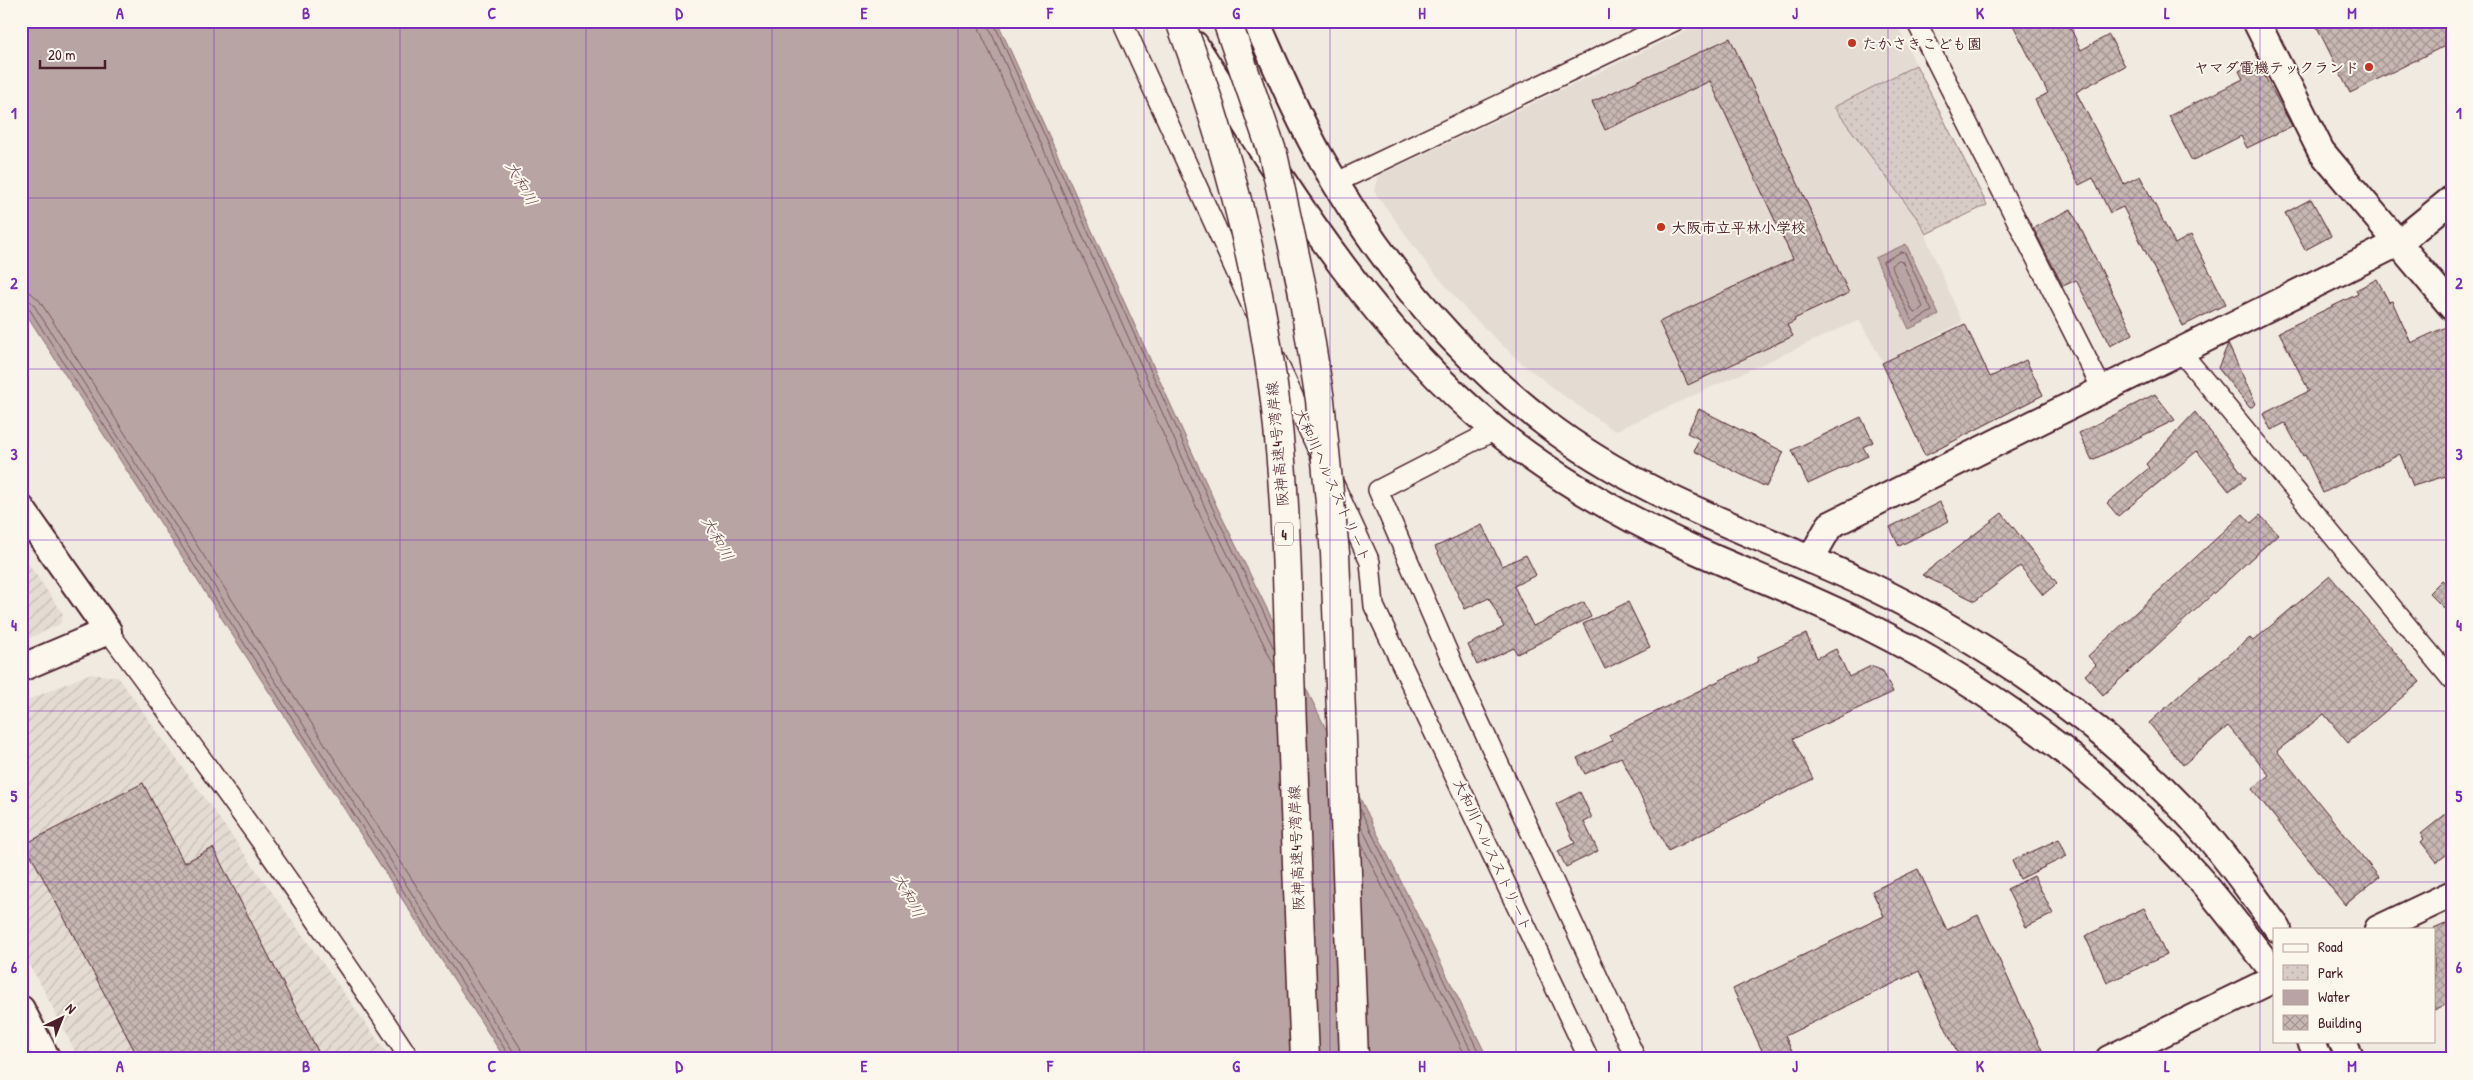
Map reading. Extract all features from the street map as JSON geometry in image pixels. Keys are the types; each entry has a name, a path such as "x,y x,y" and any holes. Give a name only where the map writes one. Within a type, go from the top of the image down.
{"highway":[{"name":"阪神高速4号湾岸線","path":"1180,21 1199,70 1224,153 1256,286 1272,380 1283,500 1304,1059"},
{"path":"1227,21 1273,154 1302,288 1320,400 1335,553 1354,1059"}],"street":[{"name":"大和川ヘルスストリート","path":"1122,21 1370,562 1374,606 1589,1059"},
{"path":"1180,21 1314,230 1375,309 1451,391 1496,430 1545,467 1640,524 1864,624 1959,676 2010,709 2102,783 2157,834 2198,877 2273,971"},
{"path":"1256,21 1294,108 1335,183 1405,284 1449,337 1498,385 1546,424 1598,460 1650,490 1810,560 1929,616 2002,660 2102,735 2186,813 2224,857 2277,928"},
{"path":"1335,183 1675,21"},
{"path":"1916,21 2102,388"},
{"path":"2256,21 2321,151 2452,308"},
{"path":"1810,560 1830,525 2102,388 2182,352 2398,243 2452,199"},
{"path":"2182,352 2452,680"},
{"path":"1496,430 1378,490 1458,676 1636,1059"},
{"path":"21,508 349,968 410,1059"},
{"path":"21,668 108,631"},
{"path":"2380,928 2452,894"},
{"path":"2109,1059 2273,978"},
{"path":"21,1009 48,1059"},
{"path":"2311,1042 2319,1059"},
{"path":"2342,1042 2351,1059"}],"shaded area":[{"name":"大阪市立平林小学校","path":"1708,21 1895,21 1916,65 1834,107 1919,221 1962,322 1883,362 1859,320 1615,431 1564,396 1519,361 1467,311 1424,260 1374,191 1378,176"},
{"path":"21,553 63,614 60,624 21,642"},
{"path":"89,674 118,677 391,1059 79,1059 38,979 21,954 21,703"}],"green space":[{"path":"1916,65 1987,205 1926,234 1919,221 1834,107"}],"water":[{"name":"大和川","path":"21,21 997,21 1217,507 1488,1059 505,1059 21,306"},
{"path":"1906,244 1939,315 1909,329 1875,258"}],"building":[{"path":"2011,21 2067,21 2081,50 2109,35 2125,66 2076,92 2124,184 2140,176 2175,244 2191,235 2226,304 2183,326 2123,207 2110,213 2093,178 2079,185 2035,100 2048,93"},
{"name":"ヤマダ電機テックランド","path":"2314,21 2452,21 2452,42 2350,93"},
{"path":"1730,38 1849,293 1794,319 1795,321 1787,325 1793,336 1688,385 1659,322 1793,259 1710,81 1605,130 1592,102"},
{"path":"2257,62 2292,126 2247,148 2241,136 2192,161 2169,116 2243,79 2239,71"},
{"path":"2311,199 2331,236 2305,250 2285,213"},
{"path":"2071,209 2133,334 2110,346 2076,280 2063,286 2033,228"},
{"path":"2377,279 2389,302 2392,301 2411,343 2452,324 2452,474 2413,486 2400,454 2323,493 2305,455 2303,456 2285,423 2271,430 2263,414 2309,391 2279,332 2358,294 2356,290"},
{"path":"1965,324 1990,377 2026,360 2043,395 1925,456 1882,363"},
{"path":"2228,344 2256,404 2250,408 2218,368"},
{"path":"2155,394 2175,420 2092,460 2079,433"},
{"path":"1699,409 1784,452 1766,487 1694,451 1699,439 1687,433"},
{"path":"2195,412 2246,478 2229,491 2197,451 2118,516 2107,503 2149,468 2146,464"},
{"path":"1861,417 1873,442 1863,447 1868,456 1808,484 1792,450"},
{"path":"1940,502 1949,521 1899,546 1890,527"},
{"path":"2002,513 2057,583 2043,595 2020,566 1975,601 1922,575"},
{"path":"2243,514 2251,523 2260,515 2278,534 2103,695 2085,675 2096,665 2088,656"},
{"path":"1482,525 1502,566 1526,555 1536,575 1514,586 1533,626 1584,602 1591,617 1517,654 1514,648 1477,665 1468,645 1504,627 1489,598 1465,609 1435,547"},
{"path":"2330,576 2420,682 2348,743 2324,714 2277,751 2379,877 2345,905 2252,789 2269,775 2228,726 2183,765 2149,723 2194,682 2250,638 2253,641"},
{"path":"2442,580 2452,589 2452,616 2429,593"},
{"path":"1628,602 1650,647 1605,669 1583,624"},
{"path":"1806,634 1817,658 1836,649 1849,677 1871,666 1883,671 1893,692 1793,739 1813,779 1668,851 1621,757 1585,774 1577,758 1612,741 1609,735 1759,661 1757,657"},
{"path":"143,783 184,863 213,848 322,1059 139,1059 25,844"},
{"path":"1580,792 1592,818 1584,822 1598,851 1566,867 1558,851 1575,843 1556,804"},
{"path":"2452,809 2452,850 2437,862 2421,842 2424,839 2421,834"},
{"path":"2059,839 2067,856 2020,879 2012,861"},
{"path":"1918,869 1947,930 1978,915 2042,1050 2024,1059 1960,1059 1919,971 1785,1036 1796,1059 1766,1059 1733,989 1884,916 1872,891"},
{"path":"2034,876 2053,914 2026,927 2007,889"},
{"path":"2144,908 2166,955 2107,983 2085,936"},
{"path":"2452,921 2452,1002 2436,1009 2436,928"}],"place":[{"name":"たかさきこども園","path":"1852,43"},
{"name":"ヤマダ電機テックランド","path":"2369,67"},
{"name":"大阪市立平林小学校","path":"1661,227"}]}
